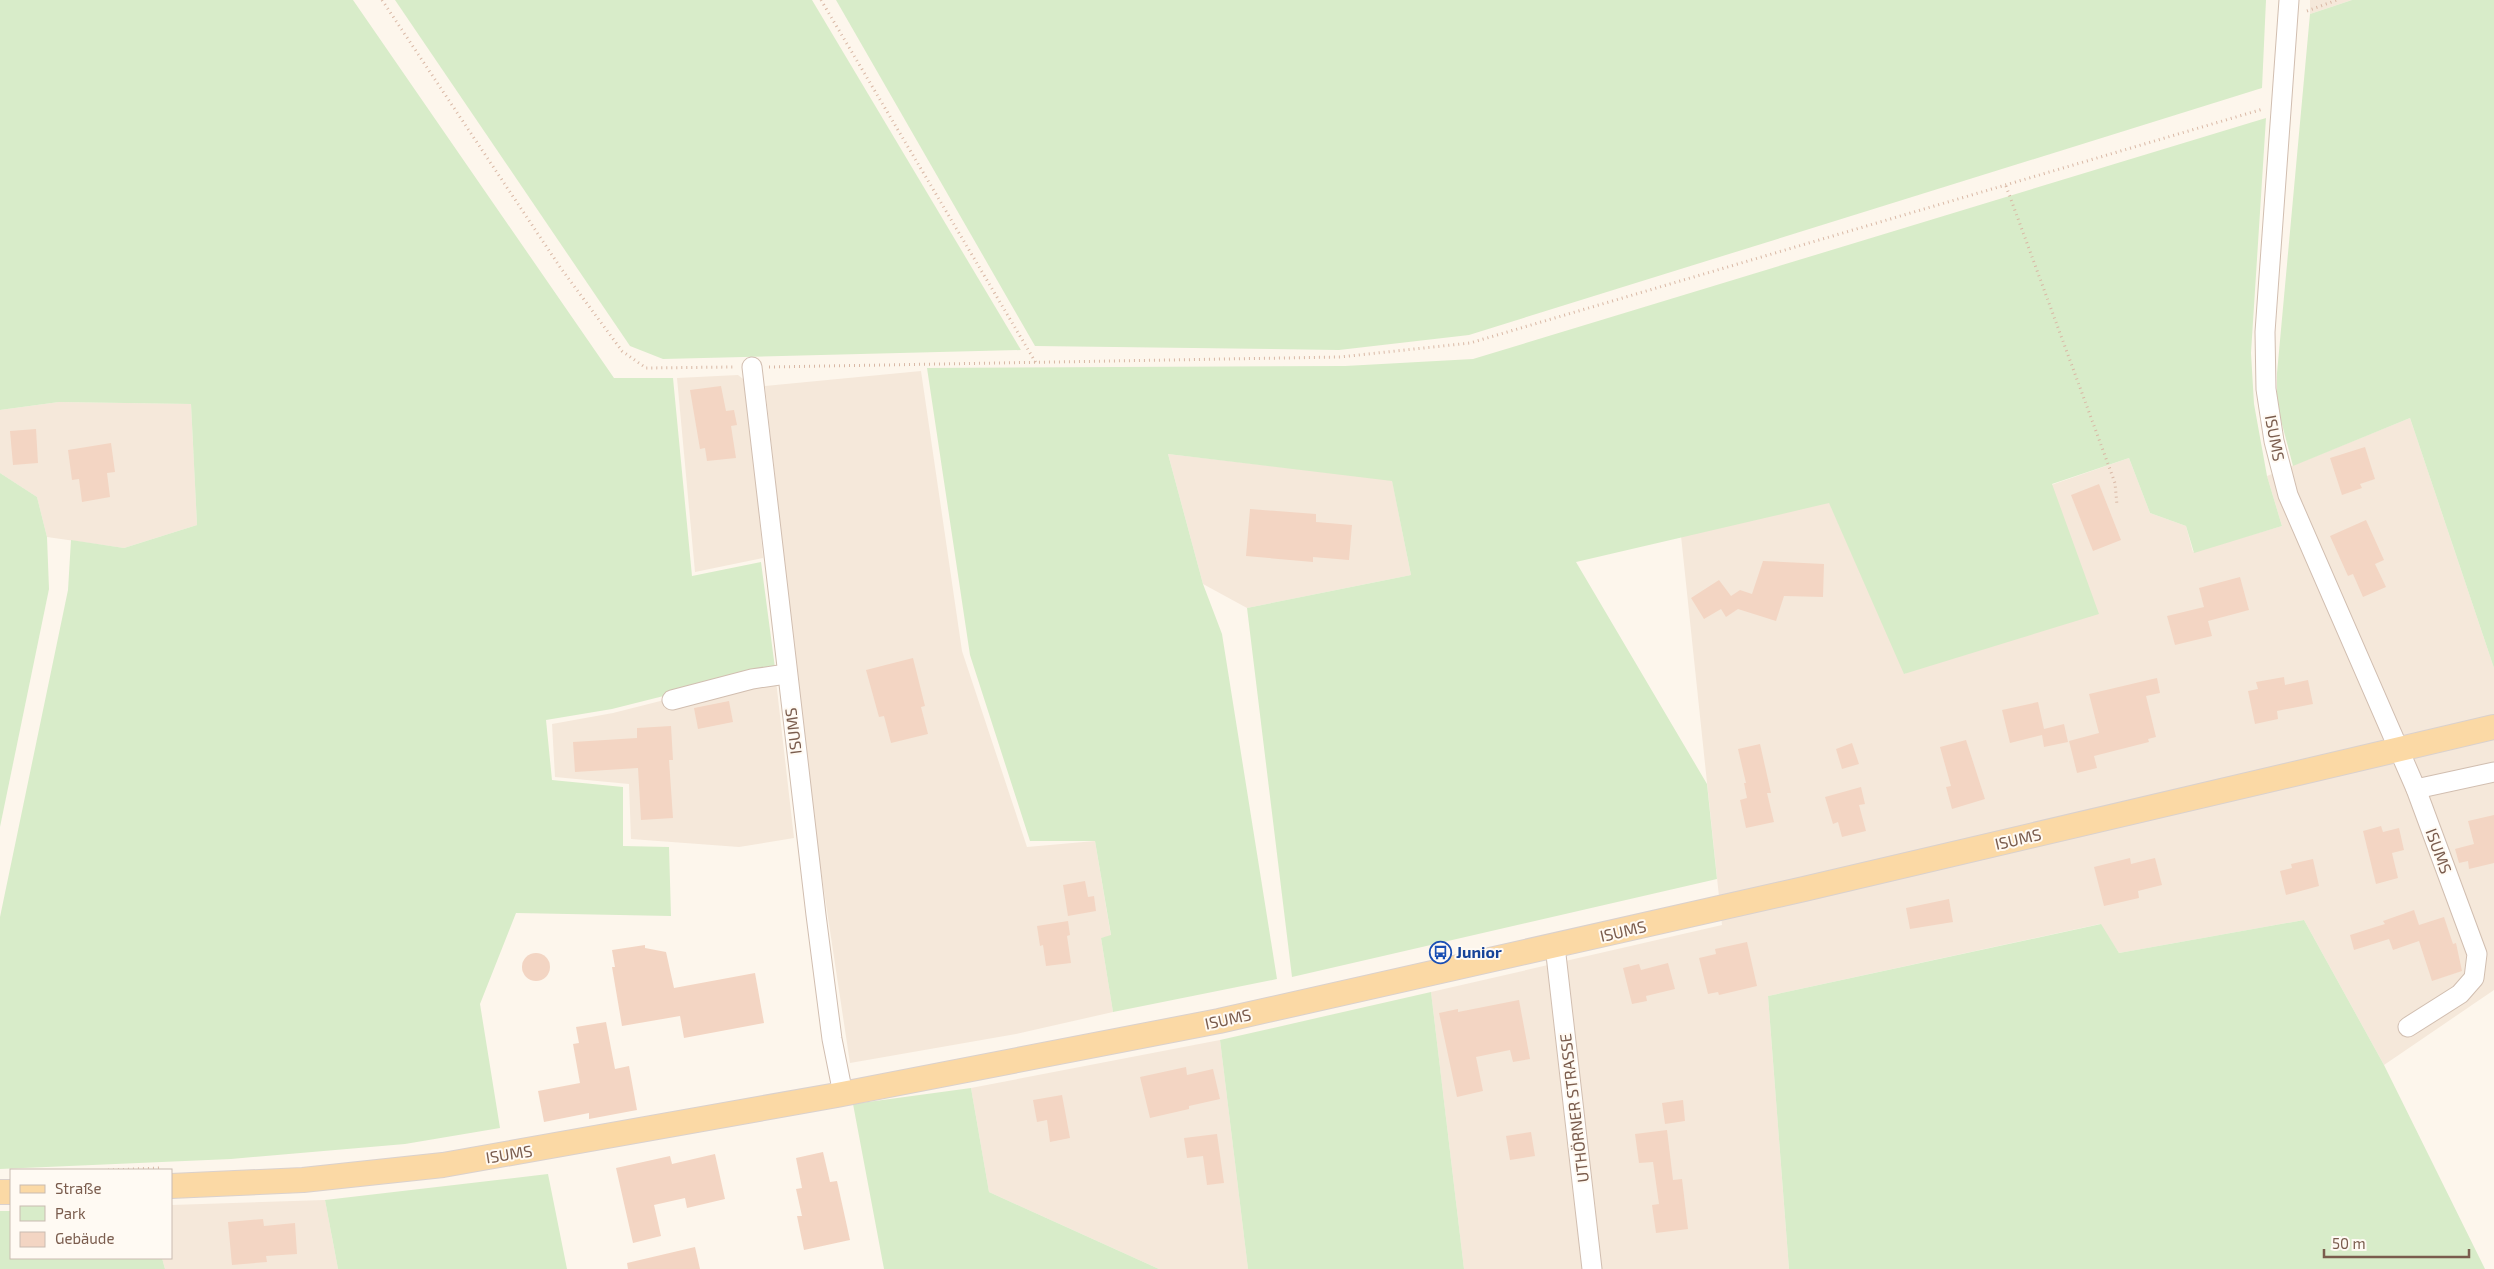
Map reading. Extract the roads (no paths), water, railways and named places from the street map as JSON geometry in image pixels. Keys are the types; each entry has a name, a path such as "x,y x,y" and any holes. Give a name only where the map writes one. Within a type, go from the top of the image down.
{"main road":[{"name":"ISUMS","path":"172,1177 303,1180 443,1165 843,1094 1219,1021 1555,946 2494,727"}],"street":[{"name":"ISUMS","path":"2288,9 2265,332 2266,389 2274,442 2288,495 2416,789 2478,954 2474,978 2460,994 2408,1027"},
{"name":"ISUMS","path":"752,367 786,674 819,944 832,1040 843,1094"},
{"path":"672,700 752,679 786,674"},
{"path":"2416,789 2494,772"},
{"name":"UTHÖRNER STRASSE","path":"1555,946 1592,1269"}],"place":[{"name":"Junior","path":"1440,952"}]}
